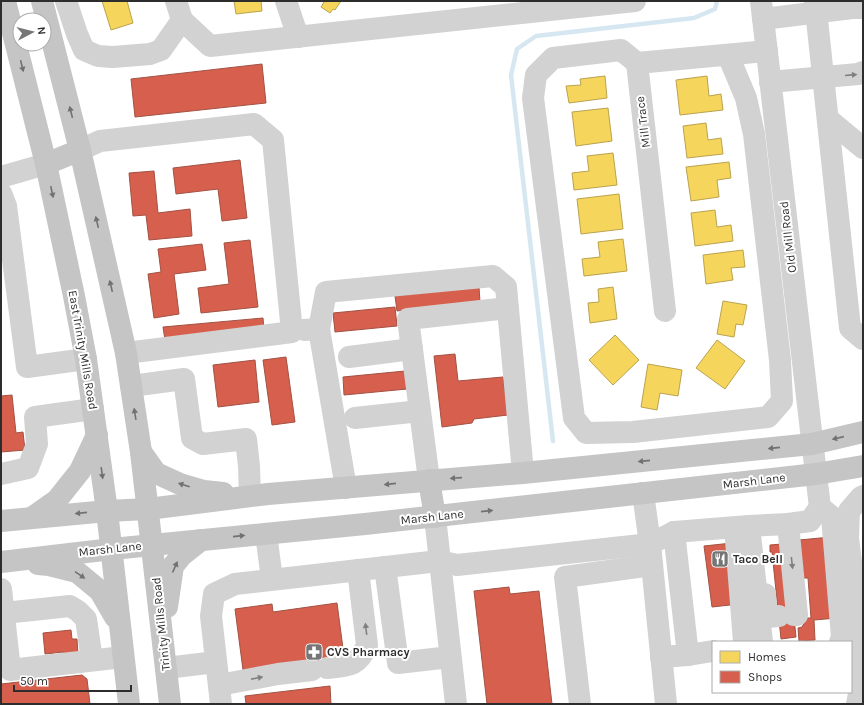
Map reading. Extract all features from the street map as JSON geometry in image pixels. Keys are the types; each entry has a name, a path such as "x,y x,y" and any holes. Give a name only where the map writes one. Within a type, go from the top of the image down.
{"main road":[{"name":"East Trinity Mills Road","path":"5,1 7,31 46,164 86,359 112,548 129,704"},
{"path":"42,1 80,150 126,354 141,452 152,545"},
{"path":"46,164 80,150"},
{"path":"1,521 148,508 250,496 429,480 523,474 812,444 863,432"},
{"path":"32,518 57,500 80,471 97,435"},
{"path":"141,452 156,473 180,484 204,491 250,496"},
{"name":"Marsh Lane","path":"1,562 112,548 435,517 816,474 863,466"},
{"path":"429,480 435,517"},
{"path":"162,632 173,566 182,555 200,540"},
{"name":"Trinity Mills Road","path":"152,545 170,704"},
{"path":"1,562 49,565 77,572 100,591 119,623"}],"street":[{"path":"66,1 84,50 98,56 113,57 150,54 161,50 179,11 210,46 636,1"},
{"path":"286,1 298,37"},
{"path":"762,10 815,7 863,8"},
{"path":"815,7 850,328 863,339"},
{"name":"Old Mill Road","path":"762,10 820,507"},
{"path":"728,55 746,98 754,134 780,360 782,401 768,417 633,432 586,433 574,418 532,98 536,75 553,58 621,50 637,63 767,51"},
{"name":"Mill Trace","path":"637,63 665,311"},
{"path":"770,82 858,74 863,72"},
{"path":"828,119 863,148"},
{"path":"80,150 100,141 254,124 273,140 292,332"},
{"path":"1,177 46,164"},
{"path":"1,194 6,206 27,367 86,359"},
{"path":"346,488 319,329 326,292 493,276 506,287 523,474"},
{"path":"429,480 408,319 508,308"},
{"path":"126,354 319,329"},
{"path":"349,357 412,349"},
{"path":"131,386 184,379 192,438 203,444 246,439 250,496"},
{"path":"1,474 28,468 37,444 35,417 93,409"},
{"path":"355,418 420,411"},
{"path":"643,493 650,544 666,704"},
{"path":"856,704 860,689 862,652 848,538 849,511 863,496"},
{"path":"358,570 367,645 363,654 351,665 278,674 220,695 211,616 214,594 235,584 272,579 439,561 457,565 650,544 674,532 788,524 810,521 820,507 832,517 842,637 840,641"},
{"path":"435,517 456,704"},
{"path":"748,526 767,618 797,615 788,524"},
{"path":"744,641 748,526"},
{"path":"748,526 762,641"},
{"path":"674,532 688,655"},
{"path":"266,534 272,579"},
{"path":"580,704 565,577 652,565"},
{"path":"385,567 398,663 450,657"},
{"path":"1,589 10,670 123,657"},
{"path":"4,613 70,606 86,619 92,660"},
{"path":"661,657 712,652"},
{"path":"166,668 216,662"}],"building: Homes":[{"path":"102,1 127,1 133,23 111,30"},
{"path":"234,1 261,1 262,11 236,14"},
{"path":"322,1 341,1 335,10 333,9 330,13 321,7 324,2"},
{"path":"605,76 607,98 569,103 566,86 581,85 580,79"},
{"path":"707,76 709,96 721,94 723,110 680,115 676,80"},
{"path":"608,108 612,141 576,146 572,112"},
{"path":"706,123 708,140 721,138 723,154 687,158 683,126"},
{"path":"613,153 617,185 574,190 572,173 589,171 587,156"},
{"path":"729,162 731,178 717,180 719,197 691,201 686,167"},
{"path":"619,194 623,229 581,234 577,199"},
{"path":"715,210 717,227 731,225 733,241 695,246 691,213"},
{"path":"623,239 627,271 584,276 582,259 600,257 598,242"},
{"path":"743,250 745,267 731,268 733,280 706,284 703,255"},
{"path":"613,287 617,319 590,323 588,303 599,302 598,289"},
{"path":"723,301 747,305 743,325 736,324 734,337 717,334"},
{"path":"615,335 639,360 613,385 589,360"},
{"path":"717,340 745,361 725,389 696,368"},
{"path":"648,364 682,370 678,396 660,393 657,410 641,407"}],"building: Shops":[{"path":"262,64 266,103 135,117 131,79"},
{"path":"240,160 247,218 222,221 218,189 176,194 173,168"},
{"path":"154,171 158,213 190,209 192,236 149,240 146,215 133,216 129,173"},
{"path":"250,240 258,307 201,313 198,288 229,284 224,243"},
{"path":"202,244 206,270 174,274 179,314 154,318 148,274 161,272 158,249"},
{"path":"479,287 480,302 397,311 395,296"},
{"path":"395,307 397,326 335,332 333,313"},
{"path":"263,318 264,330 165,340 163,327"},
{"path":"455,354 458,381 503,377 508,415 474,419 472,423 442,427 434,356"},
{"path":"286,357 295,422 272,425 263,360"},
{"path":"255,360 259,402 218,407 213,365"},
{"path":"405,371 407,389 344,395 343,377"},
{"path":"12,395 16,433 23,432 25,450 1,452 1,396"},
{"path":"831,537 837,618 814,620 815,640 799,641 798,628 802,627 807,618 811,618 808,578 802,578 799,540"},
{"path":"732,543 739,604 712,607 704,546"},
{"path":"782,544 787,550 796,637 781,639 770,545"},
{"path":"509,587 510,594 539,591 552,704 487,704 474,591"},
{"name":"CVS Pharmacy","path":"337,603 344,656 312,673 243,670 235,609 272,604 273,612"},
{"path":"71,630 72,639 77,639 78,654 64,656 63,652 45,654 43,633"},
{"path":"82,675 87,679 90,704 1,704 1,684"},
{"path":"330,686 331,704 246,704 245,696"}],"waterway":[{"path":"553,441 511,75 517,49 536,36 694,18 715,9 717,1"}],"place":[{"name":"Taco Bell","path":"720,559"},
{"name":"CVS Pharmacy","path":"314,652"}]}
